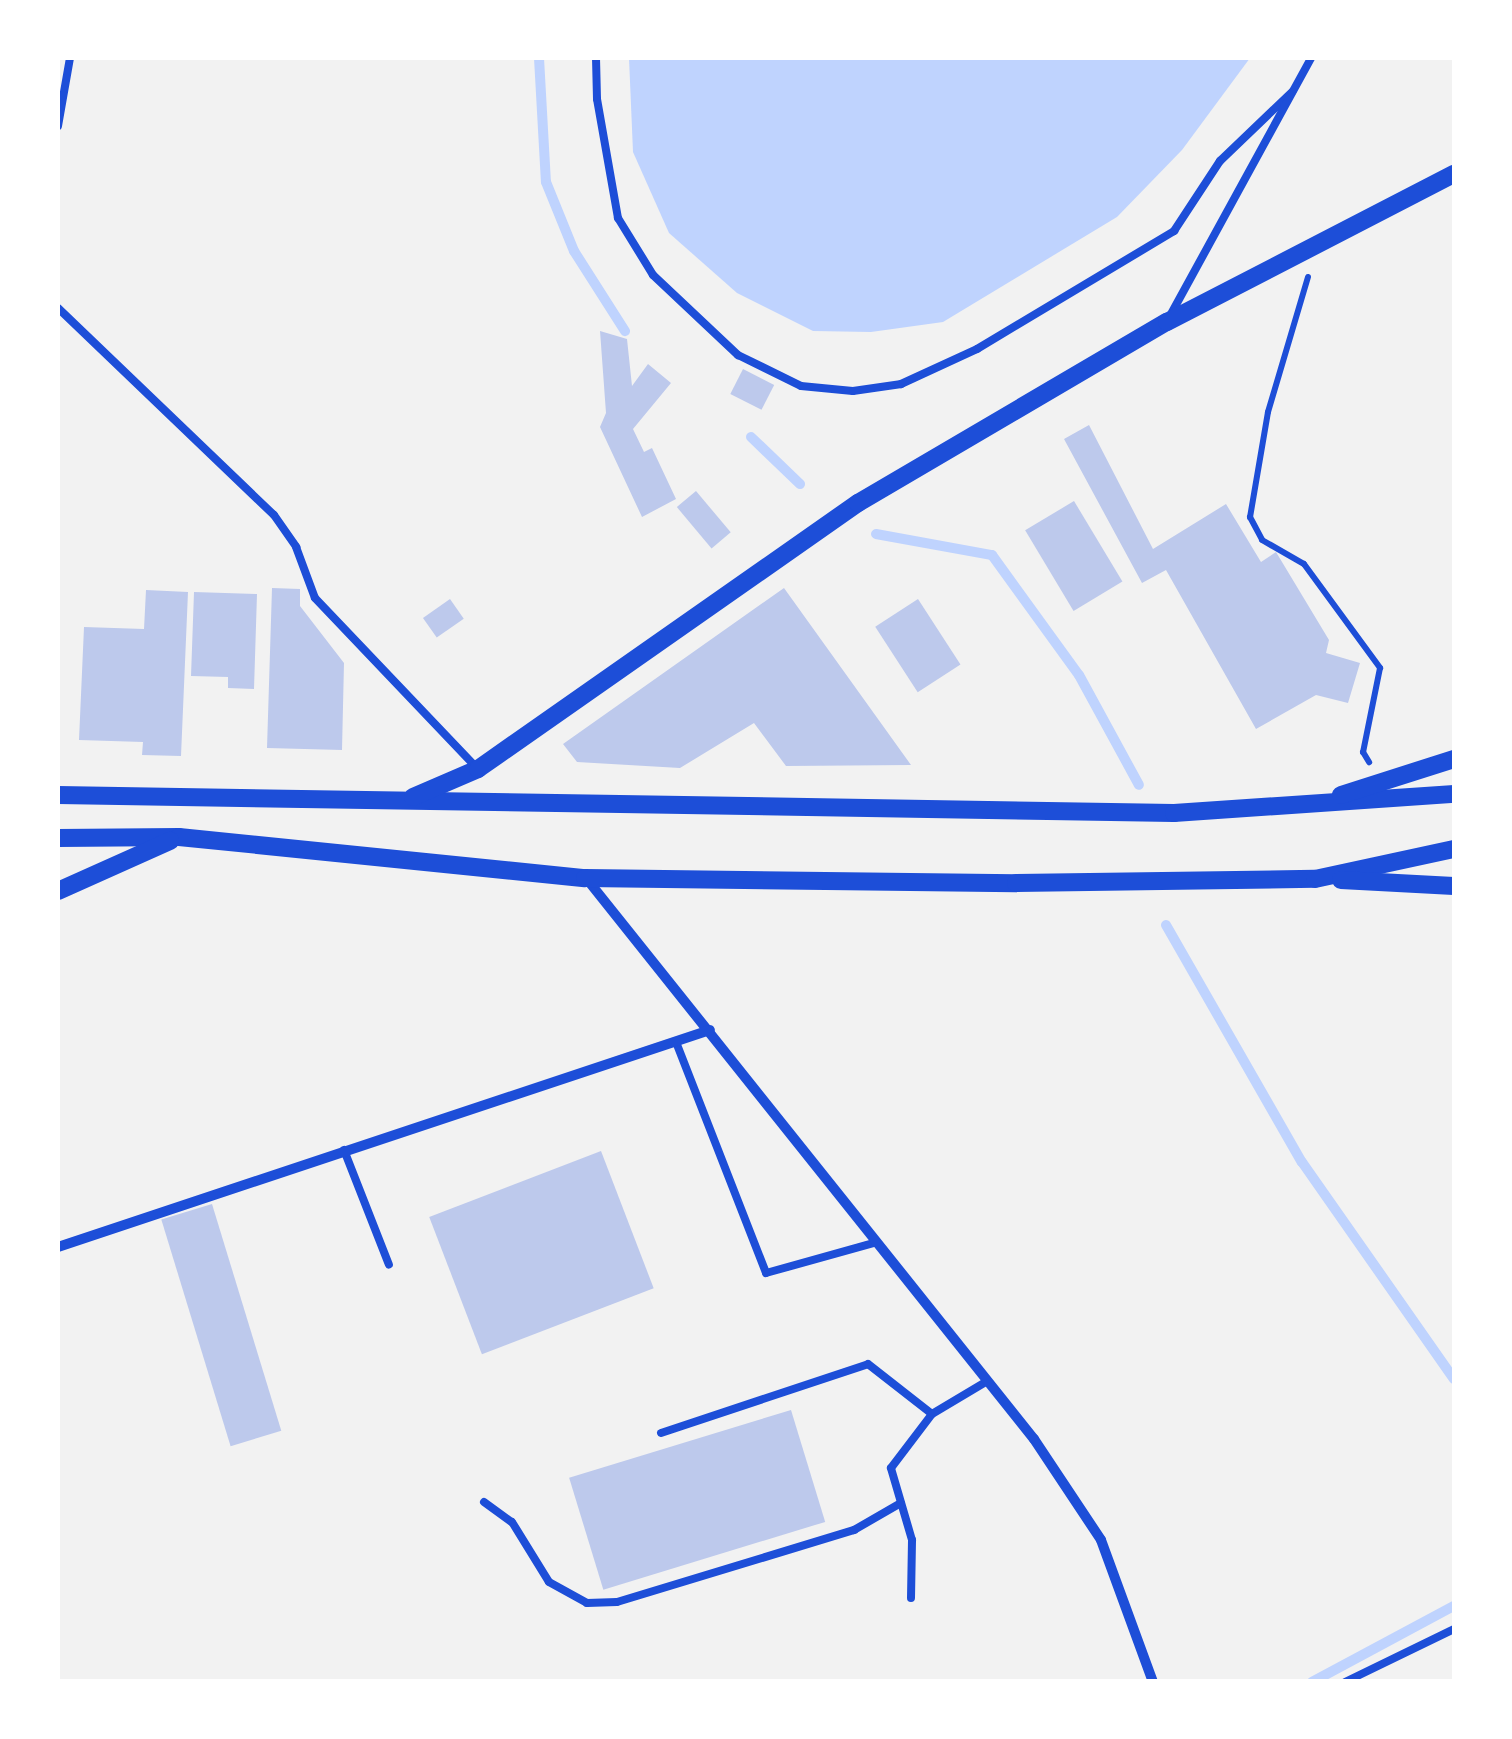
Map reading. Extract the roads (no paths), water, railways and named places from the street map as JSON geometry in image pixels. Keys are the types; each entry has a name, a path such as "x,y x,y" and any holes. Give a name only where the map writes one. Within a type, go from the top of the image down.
{"street":[{"path":"408,800 478,769 858,503 1167,322 1454,174"},
{"path":"1316,803 1454,759"},
{"path":"58,795 1155,812 1454,794"},
{"path":"58,838 180,837 585,878 1315,879 1454,886"},
{"path":"58,891 180,837"},
{"path":"1315,879 1454,850"},
{"path":"585,878 710,1030 984,1383 1034,1439 1101,1540 1153,1682"},
{"path":"58,1247 710,1030"}],"lane":[{"path":"58,126 70,58"},
{"path":"596,58 596,99 618,218 653,276 738,355 802,386 852,391 902,384 977,350 1174,231 1220,161 1292,92"},
{"path":"1167,322 1310,58"},
{"path":"58,308 274,516 296,546 315,598 478,769"},
{"path":"676,1042 766,1273 877,1242"},
{"path":"344,1150 388,1265"},
{"path":"662,1433 868,1364 932,1414"},
{"path":"911,1598 912,1540 891,1468 932,1414 984,1383"},
{"path":"484,1502 512,1522 548,1582 587,1603 617,1602 854,1530 902,1503"},
{"path":"1344,1682 1454,1628"}],"water":[{"path":"629,58 1250,58 1182,150 1117,217 943,322 871,332 813,331 737,293 669,233 633,152"}],"waterway":[{"path":"539,58 546,182 574,251 625,331"},
{"path":"751,437 800,484"},
{"path":"876,534 992,555 1079,675 1139,785"},
{"path":"1166,925 1302,1162 1454,1379"},
{"path":"1312,1682 1454,1606"}]}
